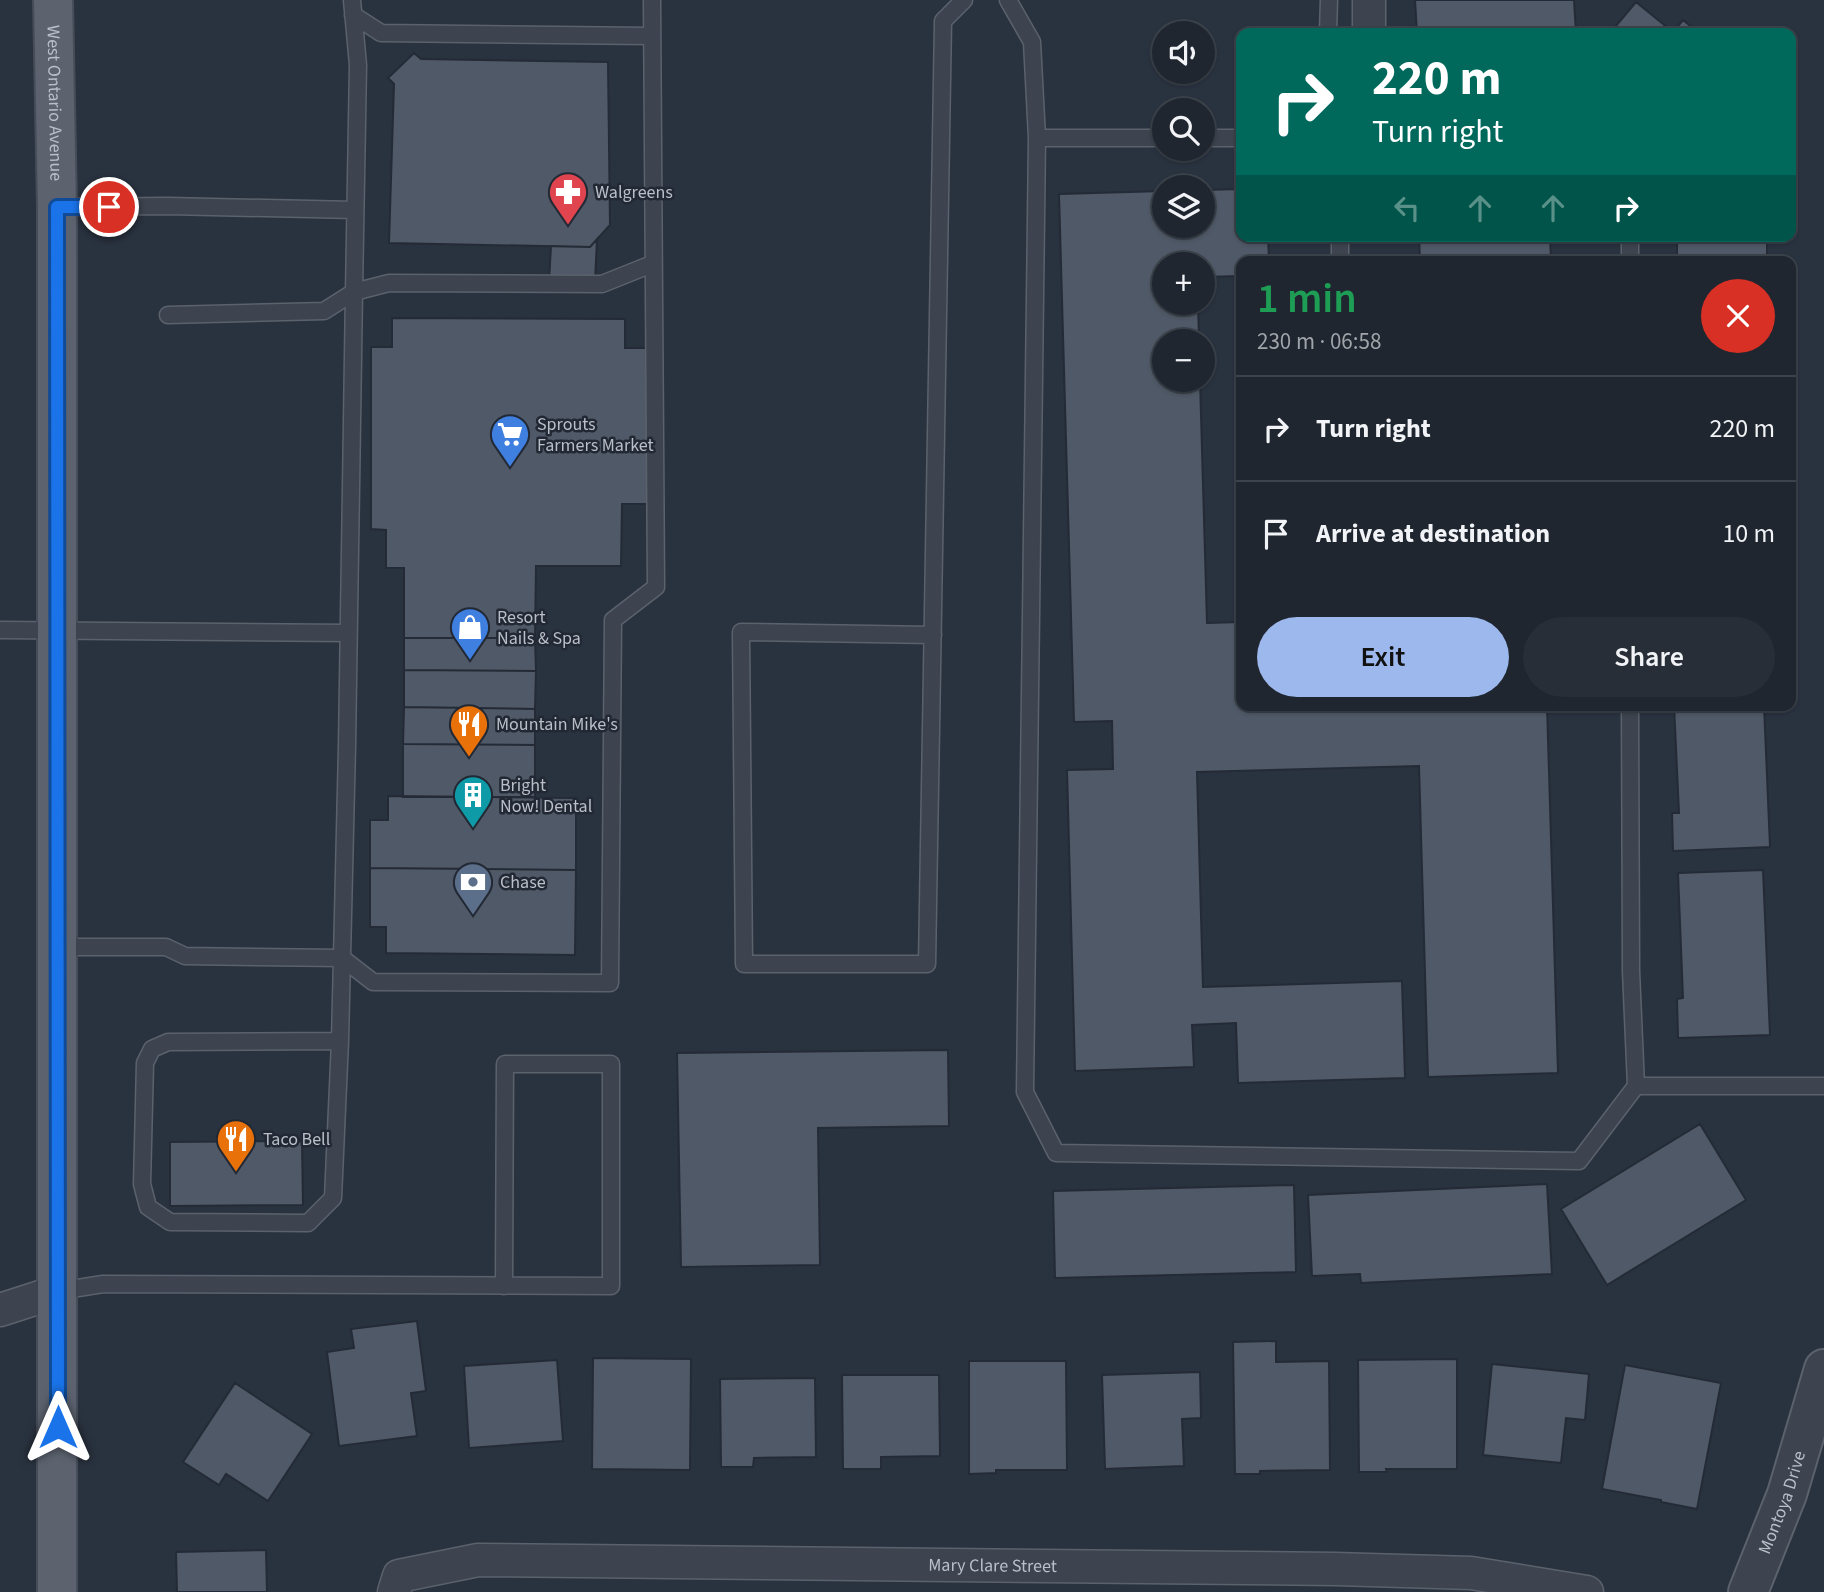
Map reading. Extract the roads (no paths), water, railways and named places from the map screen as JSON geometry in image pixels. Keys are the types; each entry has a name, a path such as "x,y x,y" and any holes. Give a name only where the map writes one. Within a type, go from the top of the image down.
{"main road":[{"name":"West Ontario Avenue","path":"53,0 57,207 56,629 59,947 57,1592"}],"street":[{"path":"1369,0 1369,28"},
{"path":"0,1310 59,1292"},
{"name":"Montoya Drive","path":"1748,1592 1787,1494 1824,1369"},
{"name":"Mary Clare Street","path":"396,1584 478,1560 1335,1580 1471,1573 1587,1592"}],"lane":[{"path":"59,947 166,947 185,956 342,958 373,982 610,983 613,620 656,587 652,0"},
{"path":"933,635 741,632 744,964 927,964 933,635 943,21 964,0"},
{"path":"1008,0 1031,42 1037,138 1025,1092 1056,1153 1578,1161 1636,1086 1631,971 1630,711"},
{"path":"1328,28 1329,0"},
{"path":"353,8 381,33 651,36"},
{"path":"340,1041 168,1041 152,1049 145,1063 142,1184 148,1207 170,1222 308,1223 333,1198 340,1041 342,958 358,65 353,8"},
{"path":"1037,138 1152,138"},
{"path":"1215,138 1236,138"},
{"path":"57,207 168,206 355,210"},
{"path":"168,315 324,311 354,292 389,283 602,284 652,264"},
{"path":"0,630 348,634"},
{"path":"59,1292 103,1284 505,1286 611,1286 611,1064 505,1064 505,1286"},
{"path":"1636,1086 1824,1086"}],"place":[{"name":"Walgreens","path":"568,226"},
{"name":"Sprouts Farmers Market","path":"510,468"},
{"name":"Resort Nails & Spa","path":"470,661"},
{"name":"Mountain Mike's","path":"469,758"},
{"name":"Bright Now! Dental","path":"473,829"},
{"name":"Chase","path":"473,916"},
{"name":"Taco Bell","path":"236,1173"}]}
